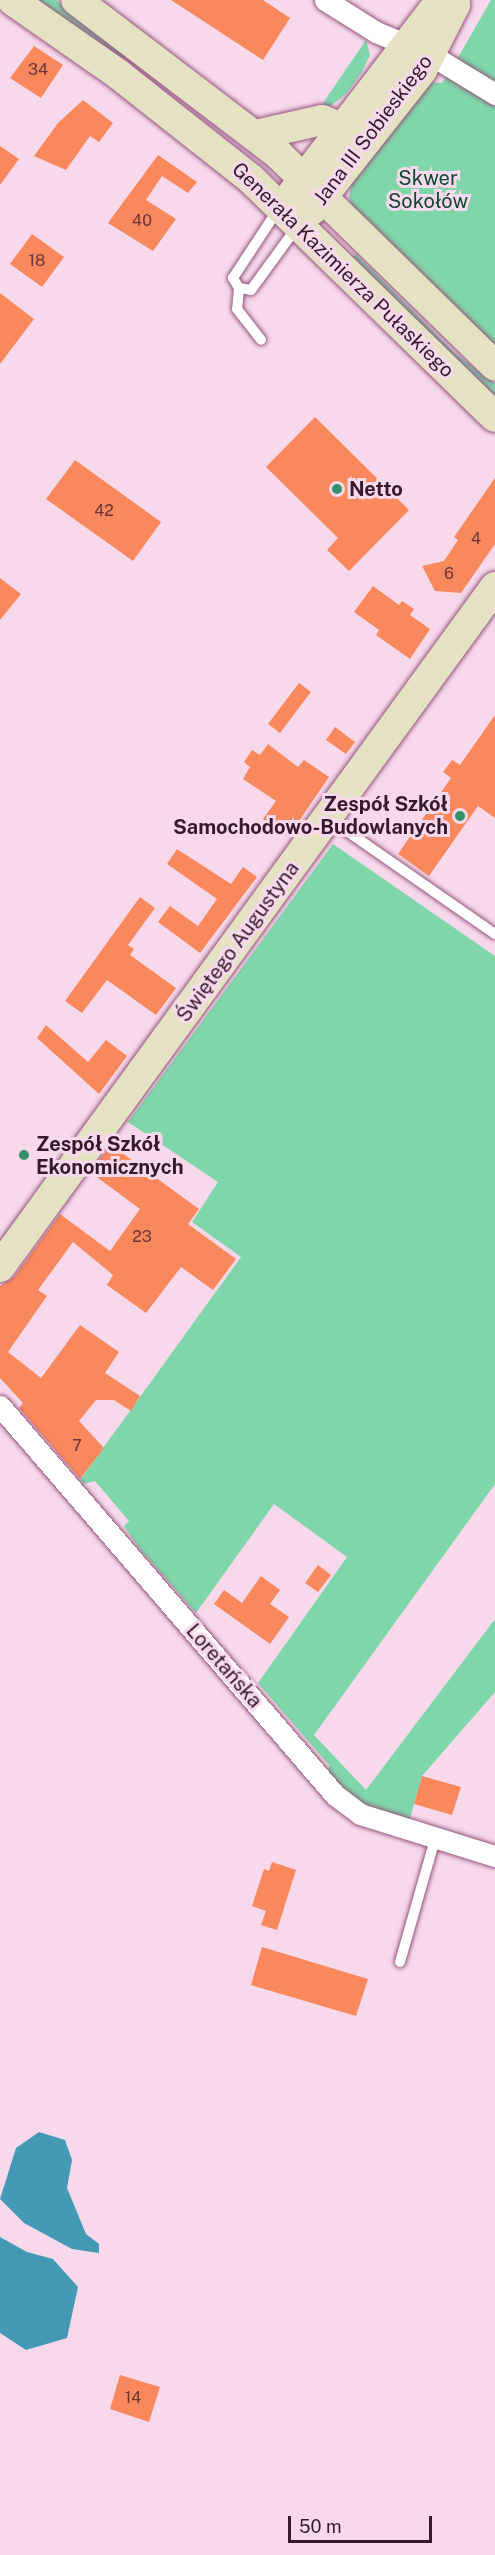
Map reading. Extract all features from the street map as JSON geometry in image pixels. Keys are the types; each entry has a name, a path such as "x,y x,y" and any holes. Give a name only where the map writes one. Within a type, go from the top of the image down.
{"street":[{"name":"Generała Kazimierza Pułaskiego","path":"12,0 118,74 290,214 495,417"},
{"name":"Generała Kazimierza Pułaskiego","path":"76,0 256,135 316,188 495,366"},
{"path":"325,0 376,32 419,51 495,94"},
{"name":"Jana III Sobieskiego","path":"316,188 346,129 419,51 441,0"},
{"name":"Jana III Sobieskiego","path":"290,214 316,188 455,5 454,0"},
{"path":"256,135 322,120 346,129"},
{"name":"Świętego Augustyna","path":"0,1267 495,587"},
{"name":"Loretańska","path":"0,1406 334,1795 360,1814 495,1856"}],"lane":[{"path":"261,340 237,309 239,288 233,278 290,214"},
{"path":"239,288 251,290 290,214"},
{"path":"328,818 495,934"},
{"path":"400,1962 435,1839"}],"green space":[{"path":"33,0 56,0 129,54 128,58 115,56"},
{"name":"Skwer Sokołów","path":"491,0 495,0 495,352 350,204 349,197 351,184 431,82 442,83"},
{"path":"366,40 370,55 362,72 346,94 323,112 321,106"},
{"path":"356,254 455,353 495,384 495,402 351,258"},
{"path":"333,844 495,956 495,1484 314,1735 366,1790 495,1619 495,1692 422,1776 409,1822 358,1804 328,1774 329,1765 258,1683 347,1557 274,1504 196,1613 138,1547 124,1526 129,1521 95,1481 84,1484 80,1480 241,1257 192,1222 218,1182 128,1122"}],"water":[{"path":"39,2132 65,2140 72,2160 67,2188 86,2234 99,2244 99,2253 72,2249 24,2223 0,2199 16,2148"},
{"path":"0,2237 27,2252 53,2259 78,2287 67,2338 26,2350 0,2333"}],"building":[{"path":"171,0 263,0 290,18 263,60"},
{"path":"34,46 63,65 41,98 10,78"},
{"path":"83,100 113,123 99,142 90,136 66,170 34,156 58,123"},
{"path":"0,146 19,159 0,185"},
{"path":"158,155 197,182 188,193 162,176 146,200 176,219 153,251 108,223"},
{"path":"32,234 64,257 42,287 10,264"},
{"path":"0,293 34,319 0,364"},
{"name":"Netto","path":"315,417 409,510 349,571 327,550 338,538 266,467"},
{"path":"75,460 161,522 133,561 46,499"},
{"path":"495,478 495,544 461,593 435,591 422,566 444,561 458,540 454,537"},
{"path":"0,578 21,594 0,620"},
{"path":"373,586 399,605 402,601 414,609 410,615 430,629 410,659 376,635 379,630 354,612"},
{"path":"299,683 311,692 280,733 268,724"},
{"path":"495,715 495,818 478,806 429,876 398,854 451,778 443,772 452,760 460,765"},
{"path":"335,727 355,742 346,754 326,740"},
{"path":"268,744 298,767 304,760 329,777 288,837 263,819 276,801 243,779 250,767 244,762 252,750 260,755"},
{"path":"177,849 231,884 243,867 257,877 200,953 158,922 170,906 198,926 217,899 167,864"},
{"path":"140,897 155,908 128,945 134,949 130,955 176,988 156,1015 107,980 82,1013 65,1001"},
{"path":"46,1025 88,1062 106,1040 127,1056 99,1094 37,1038"},
{"path":"111,1145 199,1209 188,1224 236,1259 213,1290 181,1267 146,1313 107,1285 113,1275 73,1242 38,1290 47,1296 8,1352 41,1378 80,1325 119,1352 105,1373 140,1396 131,1411 114,1400 96,1400 79,1421 104,1448 80,1479 19,1408 23,1403 0,1378 0,1286 14,1277 60,1214 110,1251 140,1209 90,1172"},
{"path":"318,1565 331,1575 318,1592 305,1583"},
{"path":"261,1576 280,1590 270,1604 289,1617 270,1644 214,1604 224,1590 242,1603"},
{"path":"422,1776 461,1787 452,1815 414,1804"},
{"path":"272,1862 296,1870 277,1930 261,1925 266,1911 252,1906 264,1869 269,1871"},
{"path":"262,1947 368,1979 356,2016 251,1985"},
{"path":"120,2375 160,2387 149,2422 110,2409"}],"place":[{"name":"Netto","path":"337,489"},
{"name":"Zespół Szkół Samochodowo-Budowlanych","path":"460,816"},
{"name":"Zespół Szkół Ekonomicznych","path":"24,1155"}]}
